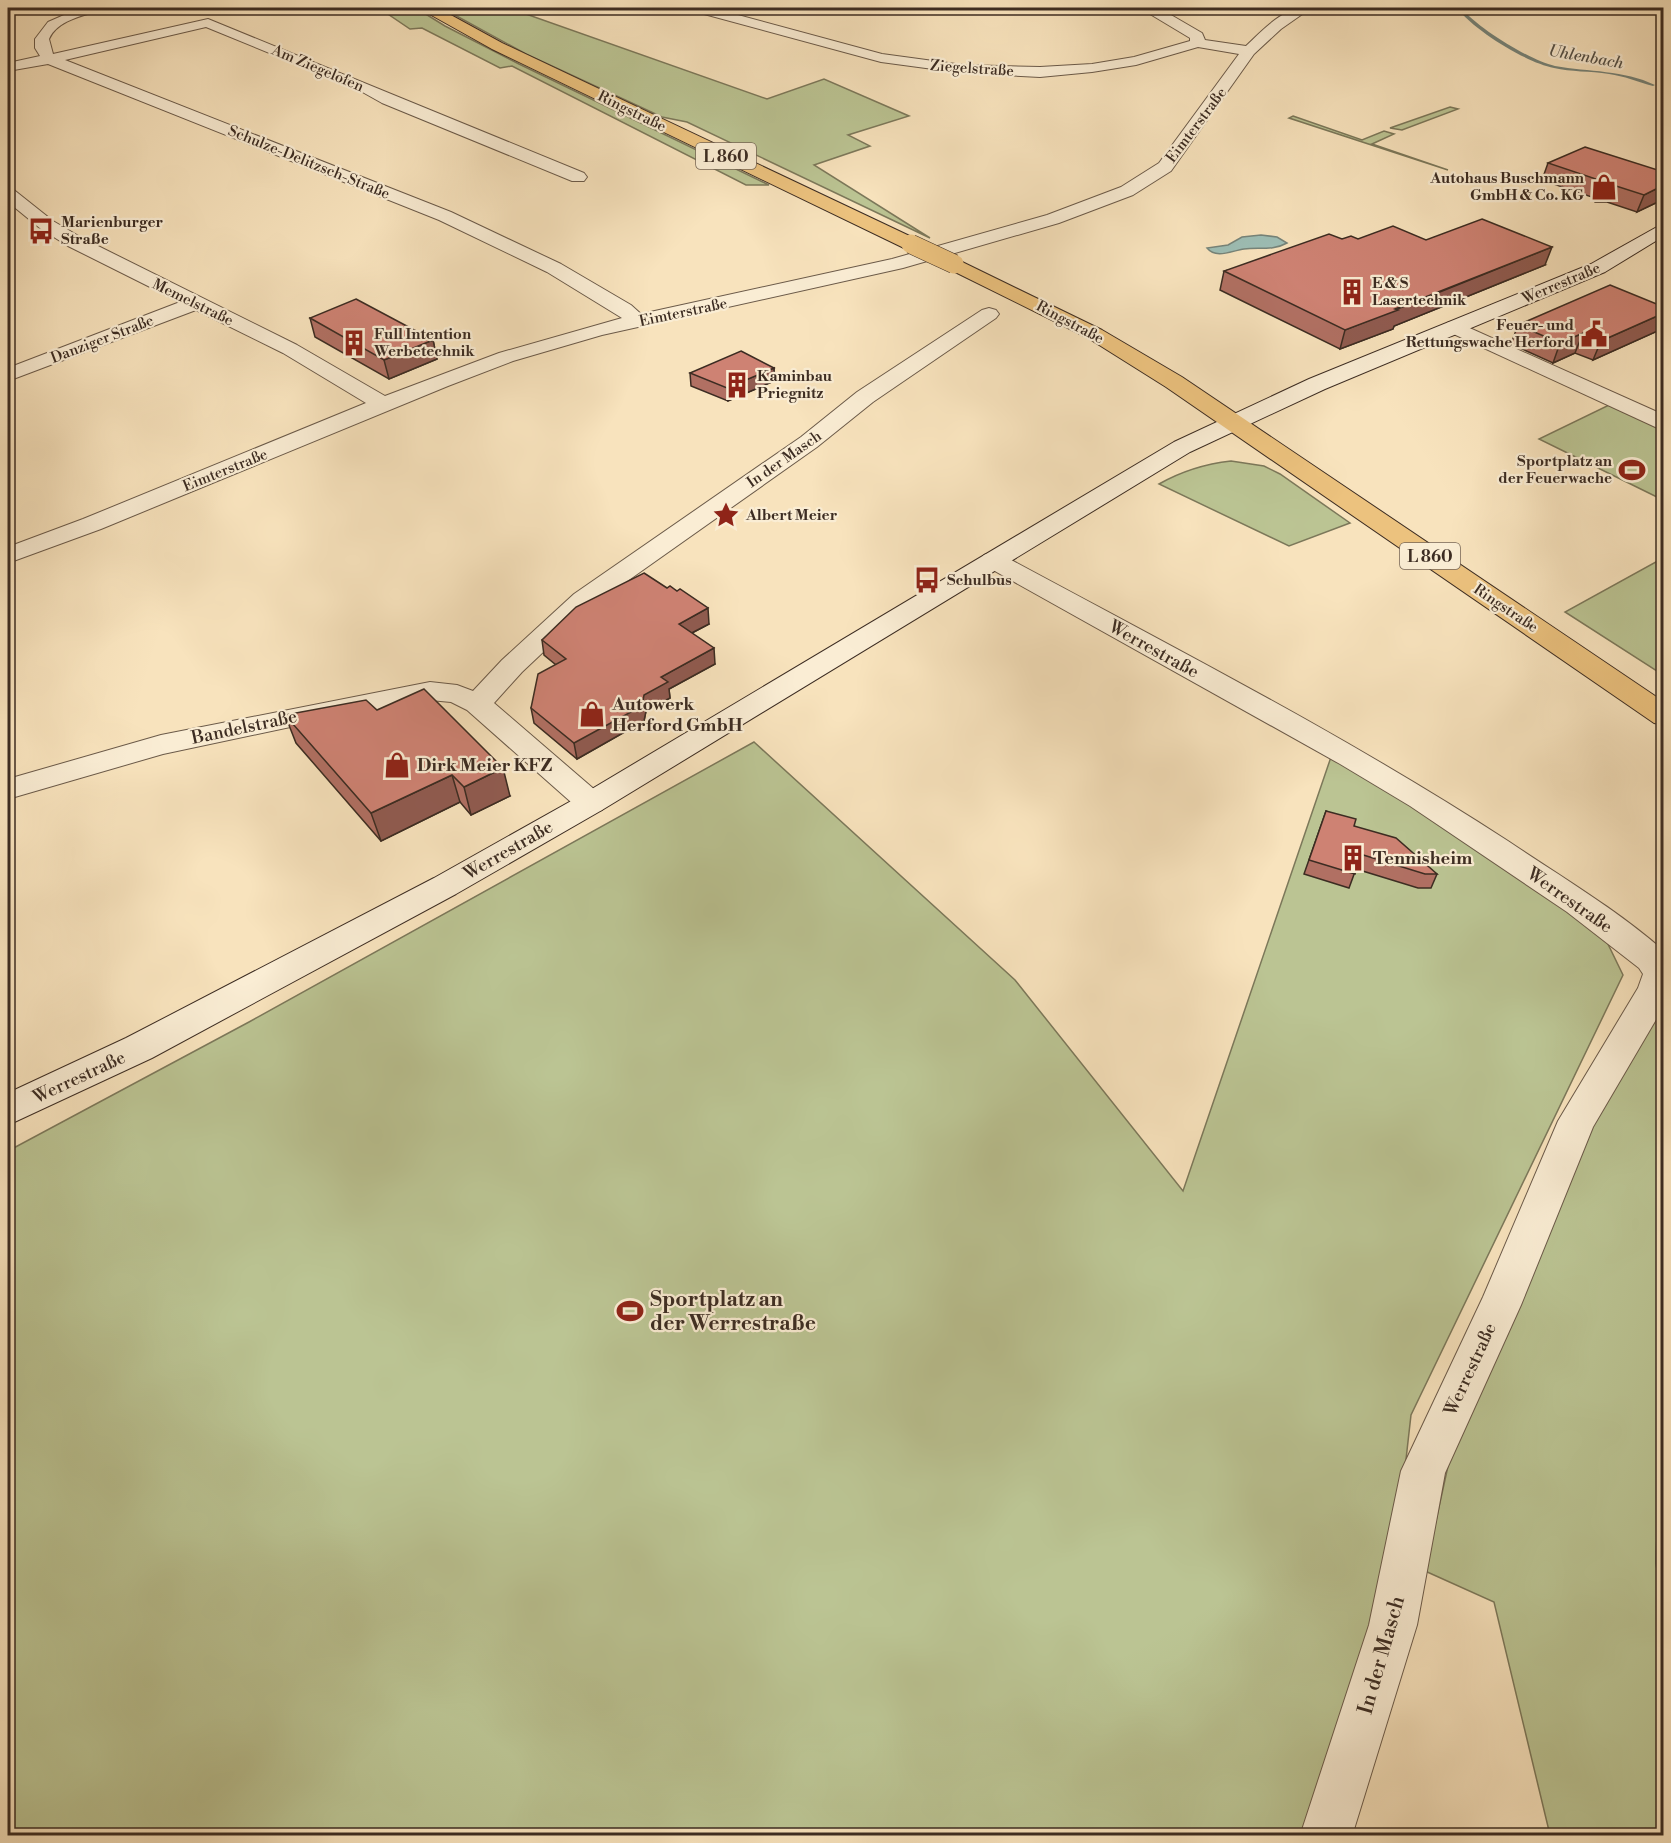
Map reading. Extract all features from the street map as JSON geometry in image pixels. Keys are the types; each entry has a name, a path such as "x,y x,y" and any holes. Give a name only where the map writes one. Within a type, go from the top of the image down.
{"main road":[{"name":"Ringstraße","path":"429,8 514,55 954,264 1095,334 1234,421 1664,716"}],"street":[{"path":"49,59 42,50 40,40 43,34 63,18 93,8"},
{"name":"Ziegelstraße","path":"698,8 881,58 987,71 1041,72 1115,65 1168,53 1198,43 1249,51"},
{"path":"1150,8 1186,27 1197,36 1198,43"},
{"name":"Eimterstraße","path":"8,555 92,524 383,404 506,357 567,338 636,321 773,293 896,264 1053,219 1127,191 1148,180 1165,167 1249,51 1276,26 1304,8"},
{"name":"Am Ziegelofen","path":"8,67 192,25 208,24 363,86 388,100 578,177"},
{"name":"Schulze-Delitzsch-Straße","path":"49,59 445,216 554,268 624,309 636,321"},
{"name":"Memelstraße","path":"11,201 91,252 290,350 383,404"},
{"name":"Werrestraße","path":"8,1110 139,1048 302,964 591,803 1182,447 1234,421 1598,268 1664,228"},
{"name":"Danziger Straße","path":"8,375 196,303"},
{"name":"In der Masch","path":"477,704 512,666 583,600 809,442 865,397 989,314"},
{"path":"1454,327 1664,424"},
{"name":"Werrestraße","path":"993,560 1330,745 1421,799 1578,904 1651,958 1660,973 1655,990 1576,1121 1500,1305 1424,1470"},
{"name":"Bandelstraße","path":"8,789 161,745 361,703 430,691 457,694 477,704 591,803"},
{"name":"In der Masch","path":"1326,1836 1393,1625 1424,1470"}],"green space":[{"path":"379,8 416,8 445,26 519,64 769,185 746,185 512,66 500,68 422,28 410,29"},
{"path":"442,8 509,8 767,99 824,79 909,116 848,135 870,146 814,165 930,238 687,122 662,117 526,54"},
{"path":"1450,107 1458,109 1402,130 1390,128"},
{"path":"1293,116 1362,140 1384,131 1394,134 1372,144 1448,170 1289,118"},
{"name":"Sportplatz an der Feuerwache","path":"1609,405 1663,418 1663,500 1539,439"},
{"path":"1231,461 1264,466 1280,474 1350,523 1289,546 1159,484 1194,469"},
{"path":"1663,558 1663,675 1565,612"},
{"name":"Sportplatz an der Werrestraße","path":"754,742 1015,980 1183,1191 1331,757 1415,807 1604,936 1623,975 1411,1415 1394,1566 1312,1835 8,1836 8,1151 249,1022"},
{"path":"1663,1014 1664,1406 1661,1412 1656,1563 1664,1613 1663,1835 1550,1835 1494,1602 1425,1571 1457,1425 1579,1148 1647,1027"}],"water":[{"path":"1261,235 1277,237 1287,243 1271,248 1244,249 1219,254 1207,248 1228,245 1242,237"},
{"path":"1663,1406 1663,1613 1656,1563"}],"building":[{"path":"1585,147 1664,172 1664,185 1644,195 1613,185 1601,185 1599,180 1548,163"},
{"name":"E & S Lasertechnik","path":"1482,219 1552,247 1345,330 1224,271 1329,234 1342,239 1351,236 1358,239 1393,226 1426,240"},
{"path":"1610,285 1664,307 1664,313 1601,341 1583,333 1560,343 1518,325"},
{"path":"356,299 433,340 384,360 310,318"},
{"path":"741,351 774,368 727,388 690,373"},
{"path":"644,573 667,588 670,586 677,591 680,589 708,608 679,624 714,648 661,677 668,682 644,695 642,706 574,743 531,708 538,674 566,659 542,640 576,607"},
{"name":"Dirk Meier KFZ","path":"424,689 503,768 464,787 452,775 371,813 285,715 366,700 377,710"},
{"path":"1326,811 1356,819 1354,826 1396,838 1437,874 1425,874 1360,854 1355,874 1309,860"}],"waterway":[{"name":"Uhlenbach","path":"1459,8 1498,40 1538,62 1555,67 1611,73 1653,85"}],"place":[{"name":"Autohaus Buschmann GmbH & Co. KG","path":"1604,187"},
{"name":"Marienburger Straße","path":"41,231"},
{"name":"E & S Lasertechnik","path":"1352,292"},
{"name":"Feuer- und Rettungswache Herford","path":"1594,334"},
{"name":"Full Intention Werbetechnik","path":"354,343"},
{"name":"Kaminbau Priegnitz","path":"737,385"},
{"name":"Sportplatz an der Feuerwache","path":"1632,470"},
{"name":"Albert Meier","path":"726,515"},
{"name":"Schulbus","path":"927,580"},
{"name":"Autowerk Herford GmbH","path":"592,714"},
{"name":"Dirk Meier KFZ","path":"397,765"},
{"name":"Tennisheim","path":"1353,858"},
{"name":"Sportplatz an der Werrestraße","path":"630,1311"}]}
